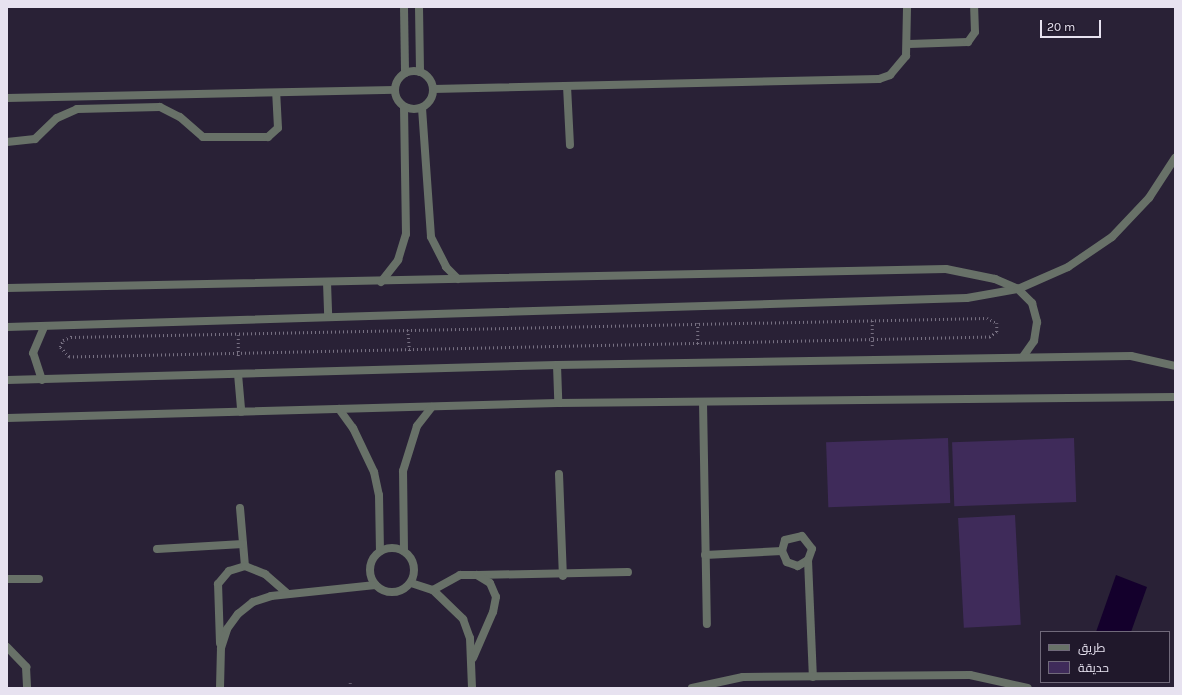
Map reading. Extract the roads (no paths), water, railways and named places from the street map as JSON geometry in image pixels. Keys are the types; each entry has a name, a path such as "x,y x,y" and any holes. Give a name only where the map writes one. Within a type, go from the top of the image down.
{"street":[{"path":"395,90 405,73 404,7"},
{"path":"419,7 420,72"},
{"path":"433,89 879,79 900,67 909,44 907,7"},
{"path":"909,44 968,42 975,32 974,7"},
{"path":"405,73 420,72 432,82 432,97 422,108 431,237 446,267 458,279"},
{"path":"567,86 570,145"},
{"path":"7,98 395,90"},
{"path":"380,282 398,260 406,234 404,107 395,90"},
{"path":"7,142 35,139 57,118 77,109 145,107 171,110 203,137 268,137 278,128 276,92"},
{"path":"404,107 422,108"},
{"path":"7,327 44,327 328,316 967,298 1018,289 1068,267 1112,237 1149,198 1175,158"},
{"path":"7,288 380,282 458,279 946,269 995,279 1018,289 1032,303 1038,322 1034,341 1023,357"},
{"path":"326,282 328,316"},
{"path":"42,380 33,353 44,327"},
{"path":"7,380 556,365 1023,357 1131,356 1175,366"},
{"path":"556,365 558,403"},
{"path":"238,374 241,412"},
{"path":"7,418 558,403 1175,397"},
{"path":"702,402 707,624"},
{"path":"404,551 403,471 417,426 432,406"},
{"path":"339,409 353,428 374,472 379,495 380,551 371,563 375,585"},
{"path":"559,474 563,576"},
{"path":"240,508 245,566"},
{"path":"782,551 790,536 802,536 811,544 808,560 813,677"},
{"path":"157,549 243,544"},
{"path":"380,551 396,548 404,551 414,565 411,583"},
{"path":"705,555 782,551"},
{"path":"782,551 792,565 808,560"},
{"path":"220,688 221,648 218,584 229,571 245,566 265,574 288,594"},
{"path":"433,590 460,575 563,576 628,572"},
{"path":"472,658 496,597 490,583 477,574"},
{"path":"7,579 40,579"},
{"path":"221,648 227,629 238,614 253,602 288,594 375,585 394,593 411,583 433,590 463,619 470,638 472,688"},
{"path":"7,647 26,667 27,688"},
{"path":"692,688 742,677 970,675 1028,688"}]}
